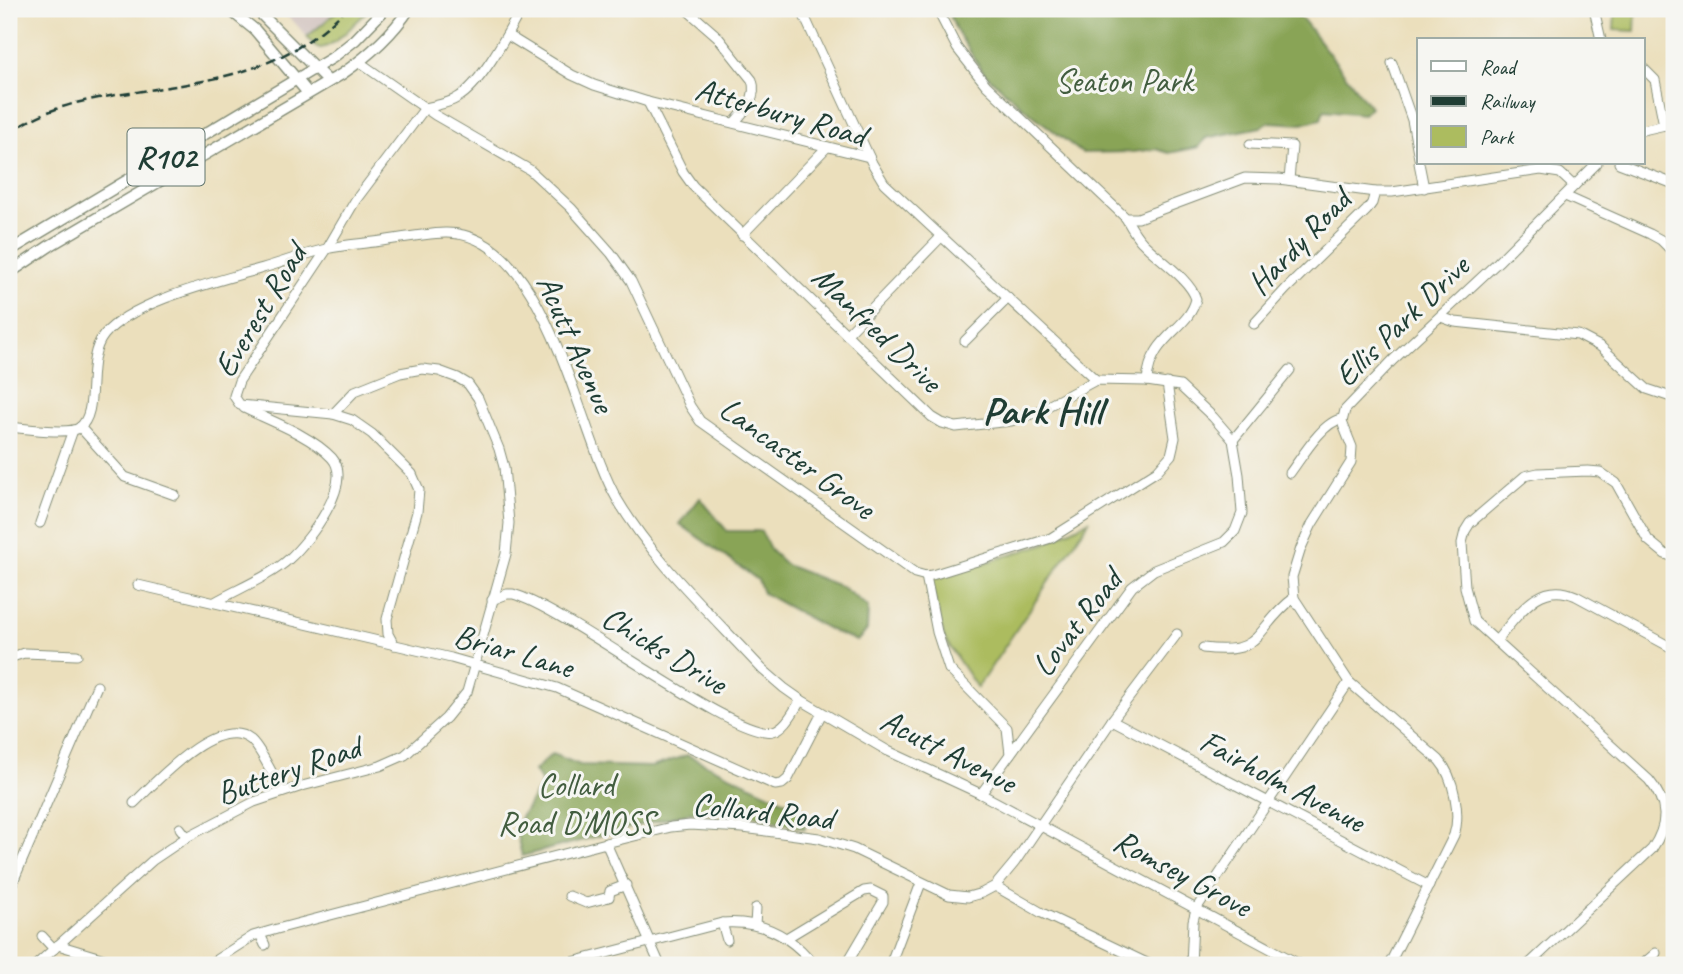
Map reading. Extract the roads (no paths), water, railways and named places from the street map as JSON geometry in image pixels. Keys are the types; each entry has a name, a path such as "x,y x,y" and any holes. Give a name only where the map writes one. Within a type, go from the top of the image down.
{"main road":[{"path":"229,9 256,30 308,93"},
{"path":"256,9 328,81"},
{"name":"R102","path":"9,251 316,67 355,40 385,9"},
{"name":"R102","path":"9,273 51,245 359,62 410,9"}],"street":[{"path":"425,108 455,100 465,93 507,35 521,9"},
{"path":"686,9 722,41 752,80 752,98 734,123"},
{"path":"801,9 869,157"},
{"path":"937,9 952,40 972,70 1126,218 1136,236 1192,291 1196,299 1189,312 1156,349 1149,366 1147,381"},
{"path":"1594,9 1601,38"},
{"name":"Atterbury Road","path":"507,35 582,80 648,102 869,157 884,183 1096,380"},
{"name":"Lancaster Grove","path":"359,62 425,108 530,170 595,234 631,281 690,406 700,421 868,541 915,573 926,576"},
{"path":"1392,63 1412,120 1417,149"},
{"path":"1644,69 1655,80 1669,124 1644,130"},
{"name":"Manfred Drive","path":"648,102 686,177 932,417 950,426 963,428 1021,419 1096,380 1167,383"},
{"name":"Everest Road","path":"394,645 388,634 387,619 417,512 418,486 412,474 360,424 333,414 240,405 234,396 239,381 327,249 355,201 425,108"},
{"path":"1250,144 1292,146 1289,180"},
{"path":"743,235 827,147"},
{"path":"1420,164 1424,188"},
{"name":"Ellis Park Drive","path":"1294,598 1292,577 1301,548 1312,524 1346,471 1353,454 1342,419 1345,410 1596,164"},
{"path":"1622,164 1674,184"},
{"path":"1126,218 1138,218 1245,178 1289,180 1376,192 1424,188 1541,170 1560,173 1574,186"},
{"name":"Hardy Road","path":"1254,324 1367,210 1373,203 1376,192"},
{"path":"1565,196 1650,234 1661,240 1674,253"},
{"name":"Acutt Avenue","path":"40,523 77,428 85,421 91,404 94,354 103,336 128,315 178,294 327,249 446,233 472,239 509,264 521,277 540,310 578,398 600,467 629,517 668,566 762,668 783,688 801,700 888,751 981,794 1039,826"},
{"path":"846,335 941,237"},
{"path":"965,341 1008,298"},
{"path":"1441,317 1455,322 1578,335 1601,347 1647,389 1674,398"},
{"name":"Buttery Road","path":"36,965 153,860 187,837 245,806 282,792 380,766 405,755 458,705 470,685 506,554 509,509 499,450 474,390 450,374 429,369 412,370 355,391 333,414"},
{"path":"1010,754 1007,728 949,669 937,632 926,576 1051,538 1157,471 1171,455 1175,438 1167,383 1180,386 1213,416 1233,440 1290,370"},
{"path":"215,602 288,560 333,499 340,478 336,464 322,449 240,405"},
{"path":"1290,473 1323,430 1334,420 1342,419"},
{"path":"9,427 77,428 124,477 175,495"},
{"name":"Lovat Road","path":"981,794 1132,587 1154,570 1224,542 1235,531 1242,500 1233,440"},
{"path":"1528,965 1597,909 1653,849 1665,824 1663,802 1649,779 1480,628 1472,617 1465,587 1462,557 1465,531 1475,517 1530,474 1588,471 1606,475 1616,483 1648,540 1665,554 1674,557"},
{"name":"Briar Lane","path":"138,584 475,665 578,696 775,785 782,785 788,779 822,713"},
{"path":"1496,641 1531,602 1546,593 1561,590 1674,649"},
{"name":"Chicks Drive","path":"492,600 513,594 547,610 715,710 758,730 780,728 801,700"},
{"path":"1203,648 1223,651 1247,646 1274,614 1294,598 1349,682 1446,767 1457,825 1389,965"},
{"path":"1151,965 1042,913 995,886 1112,720 1177,634"},
{"path":"9,658 24,653 77,655"},
{"path":"1191,965 1196,909 1349,682"},
{"path":"9,891 97,686"},
{"name":"Fairholm Avenue","path":"1112,720 1429,886"},
{"path":"134,803 188,753 223,735 234,734 255,744 282,792"},
{"name":"Collard Road","path":"208,965 260,934 671,827 719,826 807,836 839,843 921,883 959,897 982,893 995,886"},
{"name":"Romsey Grove","path":"1039,826 1301,965"},
{"path":"180,828 187,837"},
{"path":"606,843 660,965"},
{"path":"890,965 921,883"},
{"path":"569,896 586,902 609,897 610,891 626,885"},
{"path":"788,937 863,891 876,891 883,896 883,902 846,965"},
{"path":"755,925 756,908"},
{"path":"722,923 727,940"},
{"path":"561,965 722,923 755,925 788,937 814,965"},
{"path":"260,934 265,945"},
{"path":"43,936 56,947 124,965"},
{"path":"1642,965 1656,953"}],"railway":[{"path":"9,134 37,117 66,106 98,98 219,78 273,60 298,47 346,9"}],"district":[{"name":"Park Hill","path":"1042,410"}],"park label":[{"name":"Seaton Park","path":"1124,80"},
{"name":"Collard Road D'MOSS","path":"576,803"}]}
